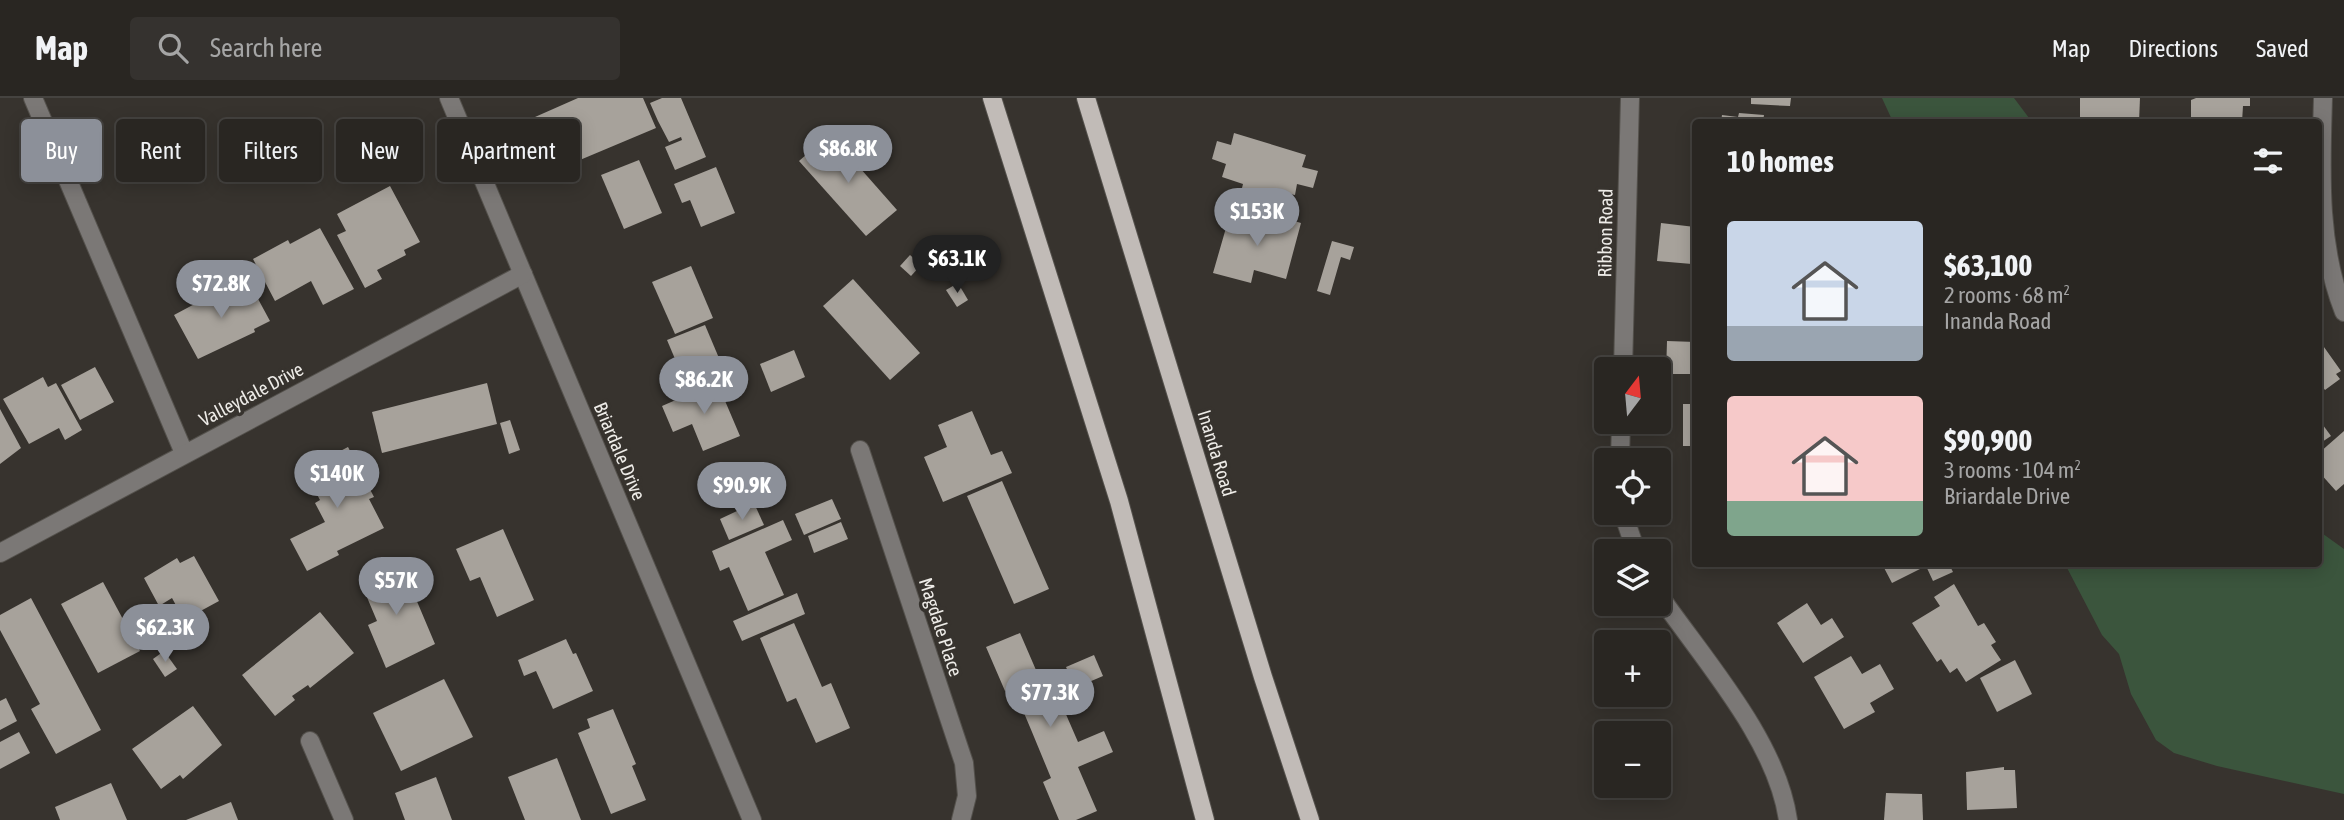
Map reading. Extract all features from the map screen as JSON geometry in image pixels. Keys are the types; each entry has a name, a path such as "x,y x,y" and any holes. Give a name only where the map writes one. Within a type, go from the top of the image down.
{"main road":[{"path":"992,98 1119,501 1205,820"},
{"name":"Inanda Road","path":"1086,98 1263,677 1310,820"}],"street":[{"path":"33,98 184,453"},
{"name":"Briardale Drive","path":"449,98 744,818"},
{"name":"Ribbon Road","path":"1623,357 1630,98"},
{"path":"2323,98 2323,220 2329,266 2344,312"},
{"name":"Valleydale Drive","path":"0,552 523,274"},
{"name":"Magdale Place","path":"860,450 964,763 966,809 961,820"},
{"path":"1671,612 1763,745 1784,792 1788,820"},
{"path":"310,741 344,820"}],"green space":[{"path":"1882,98 2014,98 2030,119 1892,119"},
{"path":"2322,533 2344,549 2344,794 2217,766 2174,753 2156,740 2131,694 2119,654 2102,635 2067,567 2322,567"}],"building":[{"path":"578,98 643,98 656,128 580,160 580,119 535,117"},
{"path":"662,98 681,98 706,157 675,170 665,147 682,140 681,137 669,142 650,103"},
{"path":"1751,98 1791,98 1790,106 1751,104"},
{"path":"2080,98 2140,98 2139,119 2080,119"},
{"path":"2250,98 2250,106 2243,106 2242,119 2191,119 2191,100"},
{"path":"1739,113 1764,115 1763,119 1721,119 1722,115 1738,117"},
{"path":"1234,133 1306,155 1302,167 1318,171 1313,188 1297,184 1295,195 1259,188 1256,200 1240,196 1243,184 1222,177 1226,164 1212,159 1217,141 1231,145"},
{"path":"830,134 897,210 866,236 799,161"},
{"path":"639,160 662,213 624,229 601,175"},
{"path":"716,167 735,213 701,227 690,200 682,203 674,184"},
{"path":"390,186 420,242 404,250 406,255 377,270 382,279 365,288 337,235 346,231 337,214"},
{"path":"1230,214 1268,224 1271,214 1301,223 1286,279 1254,270 1251,283 1213,273"},
{"path":"1661,223 1692,227 1692,264 1657,261"},
{"path":"320,228 354,289 323,305 311,281 275,301 253,259 288,240 290,244"},
{"path":"1332,241 1354,247 1350,260 1341,257 1330,295 1317,291"},
{"path":"910,255 921,265 911,276 900,266"},
{"path":"691,266 713,318 675,334 652,282"},
{"path":"853,279 920,353 890,380 823,306"},
{"path":"958,283 968,300 957,307 946,290"},
{"path":"232,284 237,294 251,286 270,321 254,329 255,332 198,359 174,315"},
{"path":"705,325 727,377 689,392 667,340"},
{"path":"1667,341 1692,342 1692,374 1671,374 1671,357 1667,357"},
{"path":"2322,344 2341,371 2336,374 2340,379 2325,390 2322,386"},
{"path":"794,350 805,377 771,392 760,364"},
{"path":"95,367 114,402 80,420 61,385"},
{"path":"43,377 48,387 56,383 82,430 65,440 59,428 29,444 3,399"},
{"path":"717,382 740,436 703,451 692,424 673,432 662,406"},
{"path":"487,383 497,424 382,453 372,412"},
{"path":"1683,404 1692,404 1692,446 1683,446"},
{"path":"0,409 21,448 0,464"},
{"path":"972,411 991,455 1002,451 1012,473 943,502 924,457 947,447 938,425"},
{"path":"510,420 520,450 509,454 500,423"},
{"path":"2322,424 2331,436 2322,442"},
{"path":"2344,431 2344,484 2336,491 2322,475 2322,450"},
{"path":"348,447 374,497 369,499 384,528 337,551 339,555 307,571 290,539 325,522 315,503 320,500 304,470"},
{"path":"760,473 767,490 748,498 741,480"},
{"path":"723,480 731,496 713,505 705,489"},
{"path":"1002,481 1049,589 1014,604 967,496"},
{"path":"832,499 841,519 804,535 795,514"},
{"path":"754,503 764,525 729,540 720,519"},
{"path":"783,520 792,540 765,552 784,595 748,611 729,567 720,571 712,551"},
{"path":"841,522 848,539 814,553 808,536"},
{"path":"503,529 534,600 497,617 480,577 470,581 456,549"},
{"path":"194,556 219,601 184,620 172,598 159,606 144,578 177,558 180,563"},
{"path":"402,566 435,644 386,668 368,625 377,621 361,583"},
{"path":"1884,567 1924,567 1892,583"},
{"path":"1926,567 1950,567 1953,572 1933,581"},
{"path":"103,582 140,651 98,673 61,604"},
{"path":"1954,584 1978,626 1984,623 1996,642 1991,645 2001,660 1966,682 1957,668 1950,673 1941,659 1937,662 1912,623 1940,606 1934,597"},
{"path":"797,593 805,614 742,641 733,621"},
{"path":"31,598 101,730 56,754 31,709 40,704 0,630 0,615"},
{"path":"1807,603 1821,625 1832,618 1844,637 1803,663 1777,623"},
{"path":"320,612 354,653 310,688 308,685 292,696 295,700 275,716 242,675"},
{"path":"794,623 822,687 831,683 850,728 816,743 796,698 787,702 760,638"},
{"path":"1020,633 1039,677 1048,673 1078,742 1104,731 1113,752 1078,767 1097,811 1076,820 1059,820 1043,782 1051,778 1032,732 1013,687 1005,691 986,647"},
{"path":"566,639 573,654 576,653 593,691 553,709 536,671 524,676 518,660"},
{"path":"164,651 177,669 165,677 153,659"},
{"path":"1094,655 1103,676 1075,688 1066,667"},
{"path":"1851,656 1862,674 1880,664 1894,689 1870,703 1875,712 1844,729 1814,677"},
{"path":"2015,660 2032,694 1997,712 1980,678"},
{"path":"444,679 473,737 401,771 373,713"},
{"path":"6,698 17,721 0,730 0,701"},
{"path":"193,706 222,745 183,779 180,775 161,789 132,749"},
{"path":"613,709 636,764 632,766 646,800 611,814 578,733 590,728 587,719"},
{"path":"19,732 30,753 0,769 0,742"},
{"path":"557,758 581,820 525,820 508,777"},
{"path":"2004,767 2004,770 2015,770 2017,808 1967,810 1966,772"},
{"path":"436,777 452,820 405,820 395,793"},
{"path":"111,783 127,820 60,820 55,807"},
{"path":"1886,793 1922,794 1923,820 1884,820"},
{"path":"231,802 238,820 186,820"}]}
